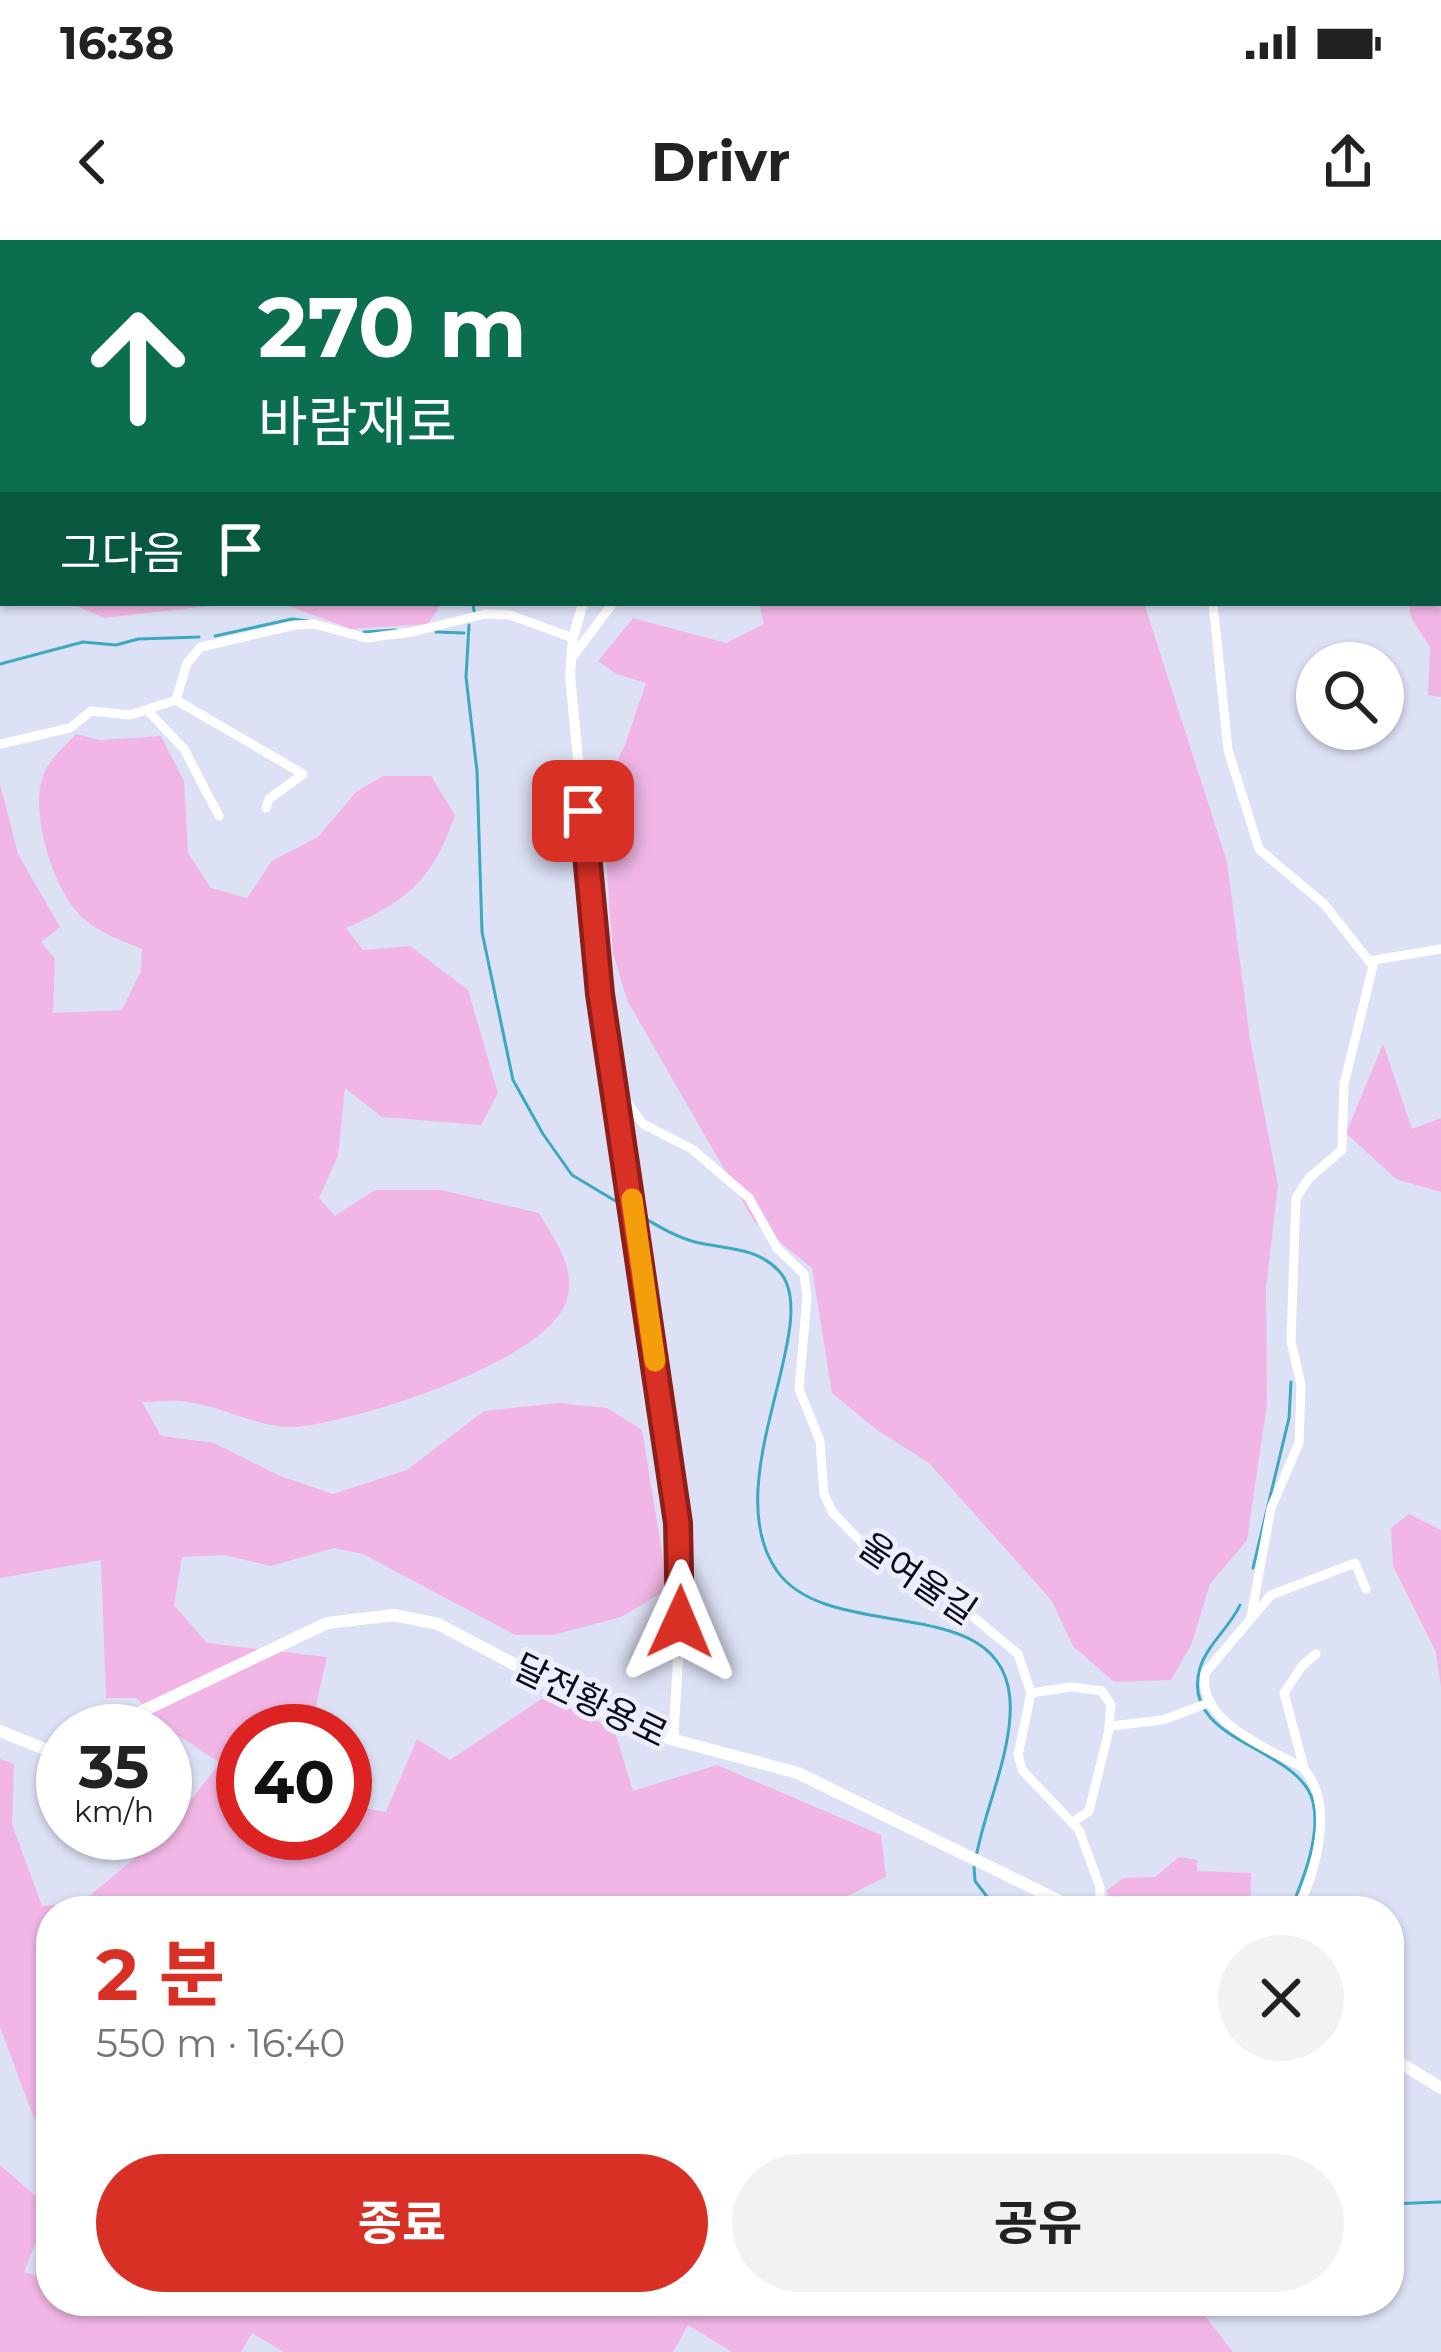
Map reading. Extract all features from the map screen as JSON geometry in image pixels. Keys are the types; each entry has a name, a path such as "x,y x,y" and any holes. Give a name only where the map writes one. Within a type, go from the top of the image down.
{"main road":[{"name":"달전황용로","path":"158,1704 327,1623 394,1615 438,1624 641,1731 798,1773 1050,1896"},
{"path":"0,1731 36,1746"},
{"path":"1404,2065 1441,2088"}],"street":[{"path":"583,606 571,659 600,994 636,1225 682,1582 673,1740"},
{"path":"571,659 611,606"},
{"path":"1213,606 1228,750 1259,849 1324,904 1373,966 1344,1084 1342,1150 1309,1178 1296,1198 1291,1341 1301,1385 1299,1443 1271,1508 1251,1617"},
{"path":"176,700 178,683 201,647 295,625 314,624 366,638 485,614 510,615 573,638"},
{"path":"0,744 70,728 92,711 130,716 176,700 303,775 268,800 266,808"},
{"path":"148,711 184,749 219,816"},
{"path":"1369,961 1441,949"},
{"name":"울여울길","path":"615,1085 643,1124 692,1149 749,1198 777,1247 804,1274 807,1298 799,1388 820,1441 824,1494 833,1513 864,1545 917,1570 1006,1642 1023,1664 1031,1693"},
{"path":"1204,1705 1205,1672 1270,1595 1355,1563 1366,1588"},
{"path":"1303,1896 1314,1868 1316,1791 1304,1768 1284,1693 1316,1654"},
{"path":"1073,1822 1089,1811 1111,1706 1102,1691 1071,1688 1031,1693 1018,1755 1022,1770 1073,1822 1096,1874 1098,1896"},
{"path":"1109,1727 1163,1720 1204,1705"},
{"path":"1204,1705 1304,1768"}],"shaded area":[{"path":"77,606 209,606 104,618"},
{"path":"289,606 440,606 428,624 351,629"},
{"path":"760,606 1145,606 1227,862 1250,1039 1278,1185 1266,1288 1267,1404 1247,1540 1210,1584 1191,1645 1171,1680 1114,1682 1073,1646 1052,1601 929,1463 877,1430 832,1393 812,1268 754,1221 627,1000 613,953 601,794 625,745 646,683 616,674 598,661 633,618 726,643 764,624"},
{"path":"1409,606 1441,606 1441,697 1428,695 1430,647 1411,618"},
{"path":"76,734 100,740 161,736 184,781 188,853 211,888 247,898 272,861 318,837 356,792 383,776 431,776 455,815 437,857 401,898 346,928 363,950 410,946 468,990 498,1093 481,1125 382,1117 345,1088 338,1156 319,1198 335,1216 375,1190 441,1190 539,1213 567,1268 565,1305 548,1327 520,1348 443,1386 359,1414 295,1427 188,1402 142,1402 161,1436 214,1443 280,1476 333,1494 407,1470 484,1411 558,1403 607,1408 642,1430 668,1589 621,1617 553,1635 515,1635 363,1554 334,1548 271,1566 224,1555 182,1557 174,1605 207,1643 327,1657 316,1704 216,1704 216,1760 192,1744 192,1704 106,1698 101,1560 0,1578 0,784 18,854 60,927 41,942 55,959 53,1013 122,1010 141,971 142,949 84,919 59,884 39,811 44,772"},
{"path":"1383,1044 1412,1129 1441,1118 1441,1192 1396,1179 1346,1133"},
{"path":"1409,1514 1441,1530 1441,1687 1436,1652 1393,1566 1391,1528"},
{"path":"546,1696 614,1729 633,1791 717,1765 881,1835 886,1877 847,1896 89,1896 133,1860 192,1860 192,1799 216,1768 216,1860 372,1860 372,1810 386,1812 417,1739 450,1760"},
{"path":"0,1759 14,1764 12,1824 38,1896 36,2121 0,2027"},
{"path":"1179,1857 1197,1860 1197,1871 1251,1873 1250,1896 1108,1896 1107,1890 1124,1878 1155,1877"},
{"path":"0,2165 36,2196 36,2241 24,2272 36,2276 36,2316 1205,2316 1233,2352 732,2352 688,2325 673,2352 284,2352 252,2333 241,2352 0,2352"}],"waterway":[{"path":"473,606 474,611"},
{"path":"215,636 292,619 308,621"},
{"path":"469,625 466,677 477,771 482,932 513,1080 572,1175 629,1209"},
{"path":"364,632 396,630"},
{"path":"436,632 464,633"},
{"path":"0,664 83,642 116,645 138,639 199,637"},
{"path":"637,1214 688,1240 761,1257 779,1271 790,1295 790,1327 758,1494 761,1535 777,1571 803,1594 838,1608 955,1633 985,1649 1005,1675 1008,1734 976,1857"},
{"path":"1253,1568 1289,1418 1291,1382"},
{"path":"1240,1605 1203,1660 1198,1693 1207,1713 1223,1729 1304,1783 1315,1815 1313,1843 1296,1896"},
{"path":"974,1867 975,1881 986,1896"},
{"path":"1404,2203 1441,2202"}],"slow traffic":[{"path":"632,1199 655,1361"}],"route":[{"path":"583,811 600,994 678,1523 680,1622"}]}
